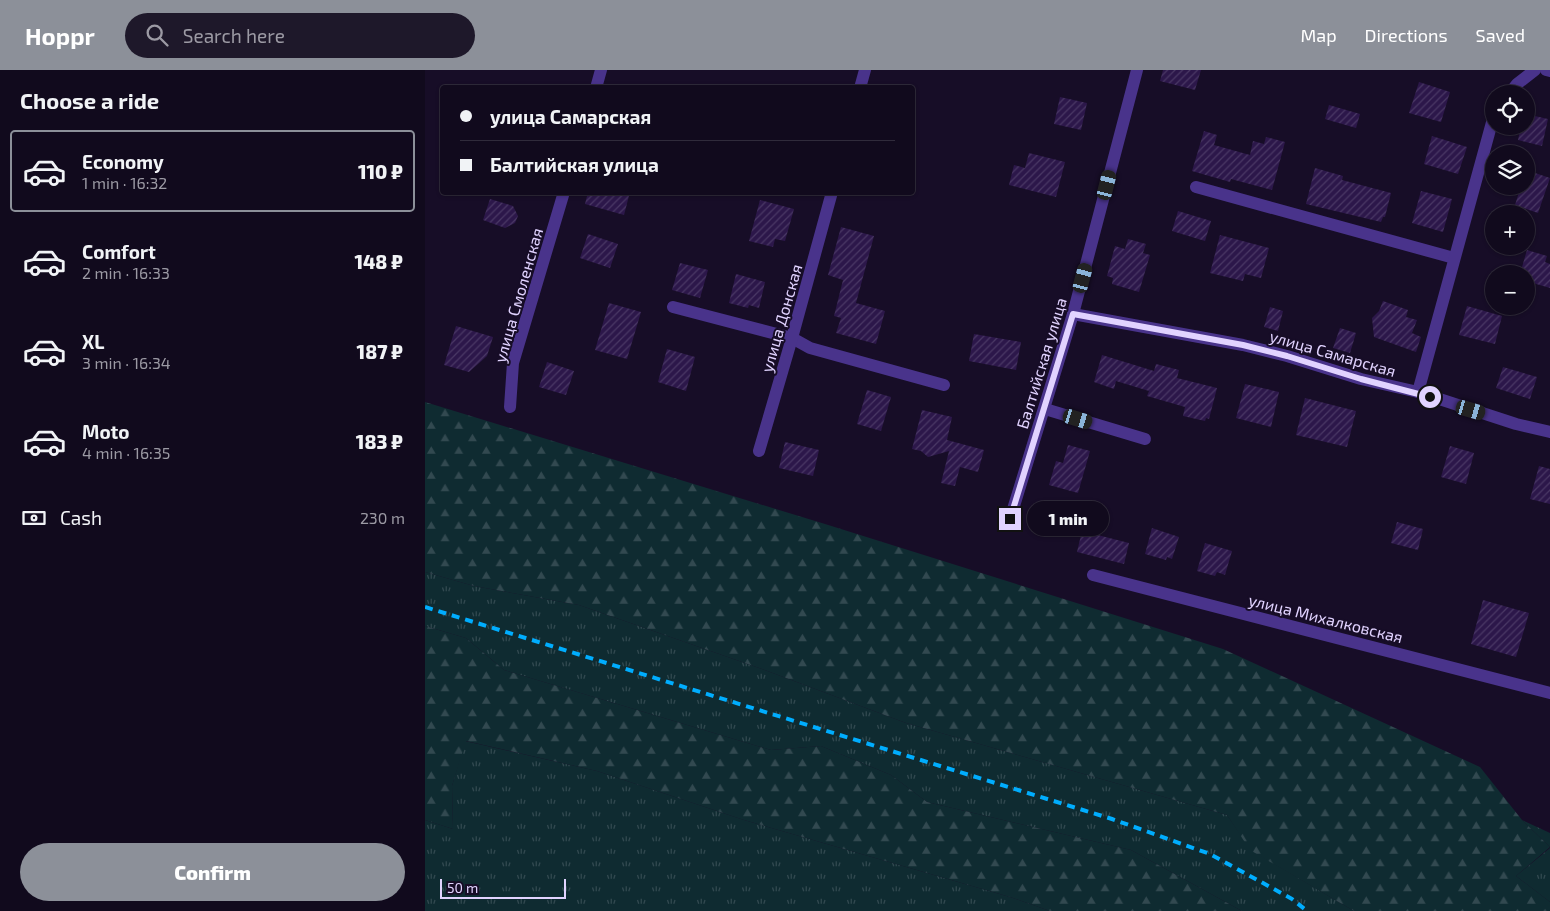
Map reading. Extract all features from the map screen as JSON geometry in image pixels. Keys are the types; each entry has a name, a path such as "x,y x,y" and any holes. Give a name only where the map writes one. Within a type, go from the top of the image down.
{"street":[{"path":"597,85 601,70"},
{"path":"861,85 865,70"},
{"name":"Балтийская улица","path":"1010,519 1073,314 1137,70"},
{"path":"1516,85 1535,70"},
{"path":"1417,392 1488,135"},
{"path":"1196,187 1453,258"},
{"name":"улица Смоленская","path":"510,407 513,363 563,195"},
{"name":"улица Донская","path":"759,451 831,195"},
{"path":"673,307 792,338 810,348 944,385"},
{"name":"улица Самарская","path":"1073,314 1243,345 1287,356 1361,379 1417,392 1456,406 1550,432"},
{"path":"1045,409 1145,439"},
{"name":"улица Михалковская","path":"1093,575 1550,693"}],"green space":[{"path":"425,402 825,524 1223,649 1480,767 1522,820 1550,847 1516,876 1550,902 1550,911 1354,911 1250,850 1227,815 906,723 762,669 579,605 474,586 425,572"},
{"path":"425,572 474,586 579,605 762,669 906,723 1227,815 1251,850 1354,911 1242,911 1131,850 927,802 891,775 821,746 771,750 504,670 466,638 425,626"},
{"path":"425,626 466,638 504,670 771,750 821,746 891,775 927,802 1131,850 1242,911 1050,911 1010,897 744,820 597,771 466,741 452,786 453,829 425,820"},
{"path":"465,741 597,771 744,820 1010,897 1050,911 425,911 425,820 453,829 452,786"},
{"path":"1522,820 1550,833 1550,847"},
{"path":"1550,848 1550,902 1516,876"}],"building":[{"path":"1163,70 1201,70 1195,90 1160,81"},
{"path":"1419,82 1450,92 1441,122 1409,113"},
{"path":"1060,97 1087,103 1081,130 1054,124"},
{"path":"1329,105 1360,114 1356,128 1325,119"},
{"path":"1535,116 1548,119 1542,146 1518,140 1519,135 1535,135"},
{"path":"1204,131 1217,135 1214,145 1250,155 1253,141 1264,144 1266,137 1285,142 1272,190 1231,179 1230,182 1192,171"},
{"path":"1432,136 1467,147 1458,174 1424,164"},
{"path":"1029,153 1065,162 1056,197 1009,185 1014,165 1025,168"},
{"path":"1315,168 1343,176 1342,180 1391,193 1385,217 1383,217 1381,222 1306,204"},
{"path":"1535,173 1550,178 1538,213 1535,212 1535,205 1515,205 1518,195 1535,195"},
{"path":"1421,191 1452,199 1443,232 1412,223"},
{"path":"587,195 629,195 624,215 585,204"},
{"path":"490,199 513,206 518,216 515,223 505,228 483,220"},
{"path":"760,200 794,209 785,241 775,239 773,247 749,241"},
{"path":"1178,211 1211,221 1205,241 1172,231"},
{"path":"841,227 874,236 856,303 885,311 876,344 836,333 841,318 834,316 843,280 828,275"},
{"path":"588,234 618,244 610,268 580,258"},
{"path":"1220,235 1269,248 1261,278 1245,274 1243,281 1210,273"},
{"path":"1128,239 1146,244 1143,253 1150,255 1139,292 1112,284 1113,278 1107,276 1115,246 1125,249"},
{"path":"1535,252 1547,256 1545,262 1550,264 1550,288 1535,284 1535,265 1523,265 1526,255 1535,255"},
{"path":"680,263 708,270 700,298 672,290"},
{"path":"736,274 765,282 759,308 749,305 748,308 729,303"},
{"path":"1383,301 1408,310 1406,317 1417,320 1412,333 1421,337 1416,352 1374,337 1372,318 1379,311"},
{"path":"609,303 641,312 627,359 595,350"},
{"path":"1467,306 1485,311 1485,315 1502,316 1495,344 1459,335"},
{"path":"1270,307 1283,311 1278,331 1264,327"},
{"path":"456,326 493,337 487,356 469,372 444,365"},
{"path":"1340,328 1356,333 1350,353 1333,348"},
{"path":"974,334 1021,342 1016,370 969,361"},
{"path":"667,349 695,357 686,391 658,382"},
{"path":"1102,355 1154,371 1156,364 1179,370 1177,378 1217,388 1209,419 1206,418 1205,421 1183,416 1185,407 1147,396 1149,391 1116,381 1114,389 1094,382"},
{"path":"547,362 574,371 566,395 539,387"},
{"path":"1503,367 1537,377 1530,399 1496,388"},
{"path":"1245,384 1279,392 1271,427 1236,418"},
{"path":"867,390 891,397 881,431 857,424"},
{"path":"1305,398 1356,411 1347,447 1296,435"},
{"path":"922,410 952,417 947,440 984,450 978,472 960,467 955,486 941,483 949,451 928,457 921,451 912,449"},
{"path":"785,442 819,450 813,476 779,468"},
{"path":"1068,445 1090,451 1078,493 1049,485 1056,461 1063,463"},
{"path":"1450,446 1474,453 1466,484 1441,477"},
{"path":"1539,466 1550,469 1550,504 1530,499"},
{"path":"1397,522 1423,529 1418,550 1391,543"},
{"path":"1152,528 1179,537 1172,559 1167,557 1166,560 1145,554"},
{"path":"1082,531 1129,543 1124,564 1077,552"},
{"path":"1205,543 1232,551 1225,575 1217,572 1215,576 1197,571"},
{"path":"1483,600 1529,613 1516,657 1471,644"}],"railway":[{"path":"425,607 1112,819 1210,854 1292,899 1307,911"}],"route":[{"path":"1010,519 1073,314 1243,345 1430,397"}]}
